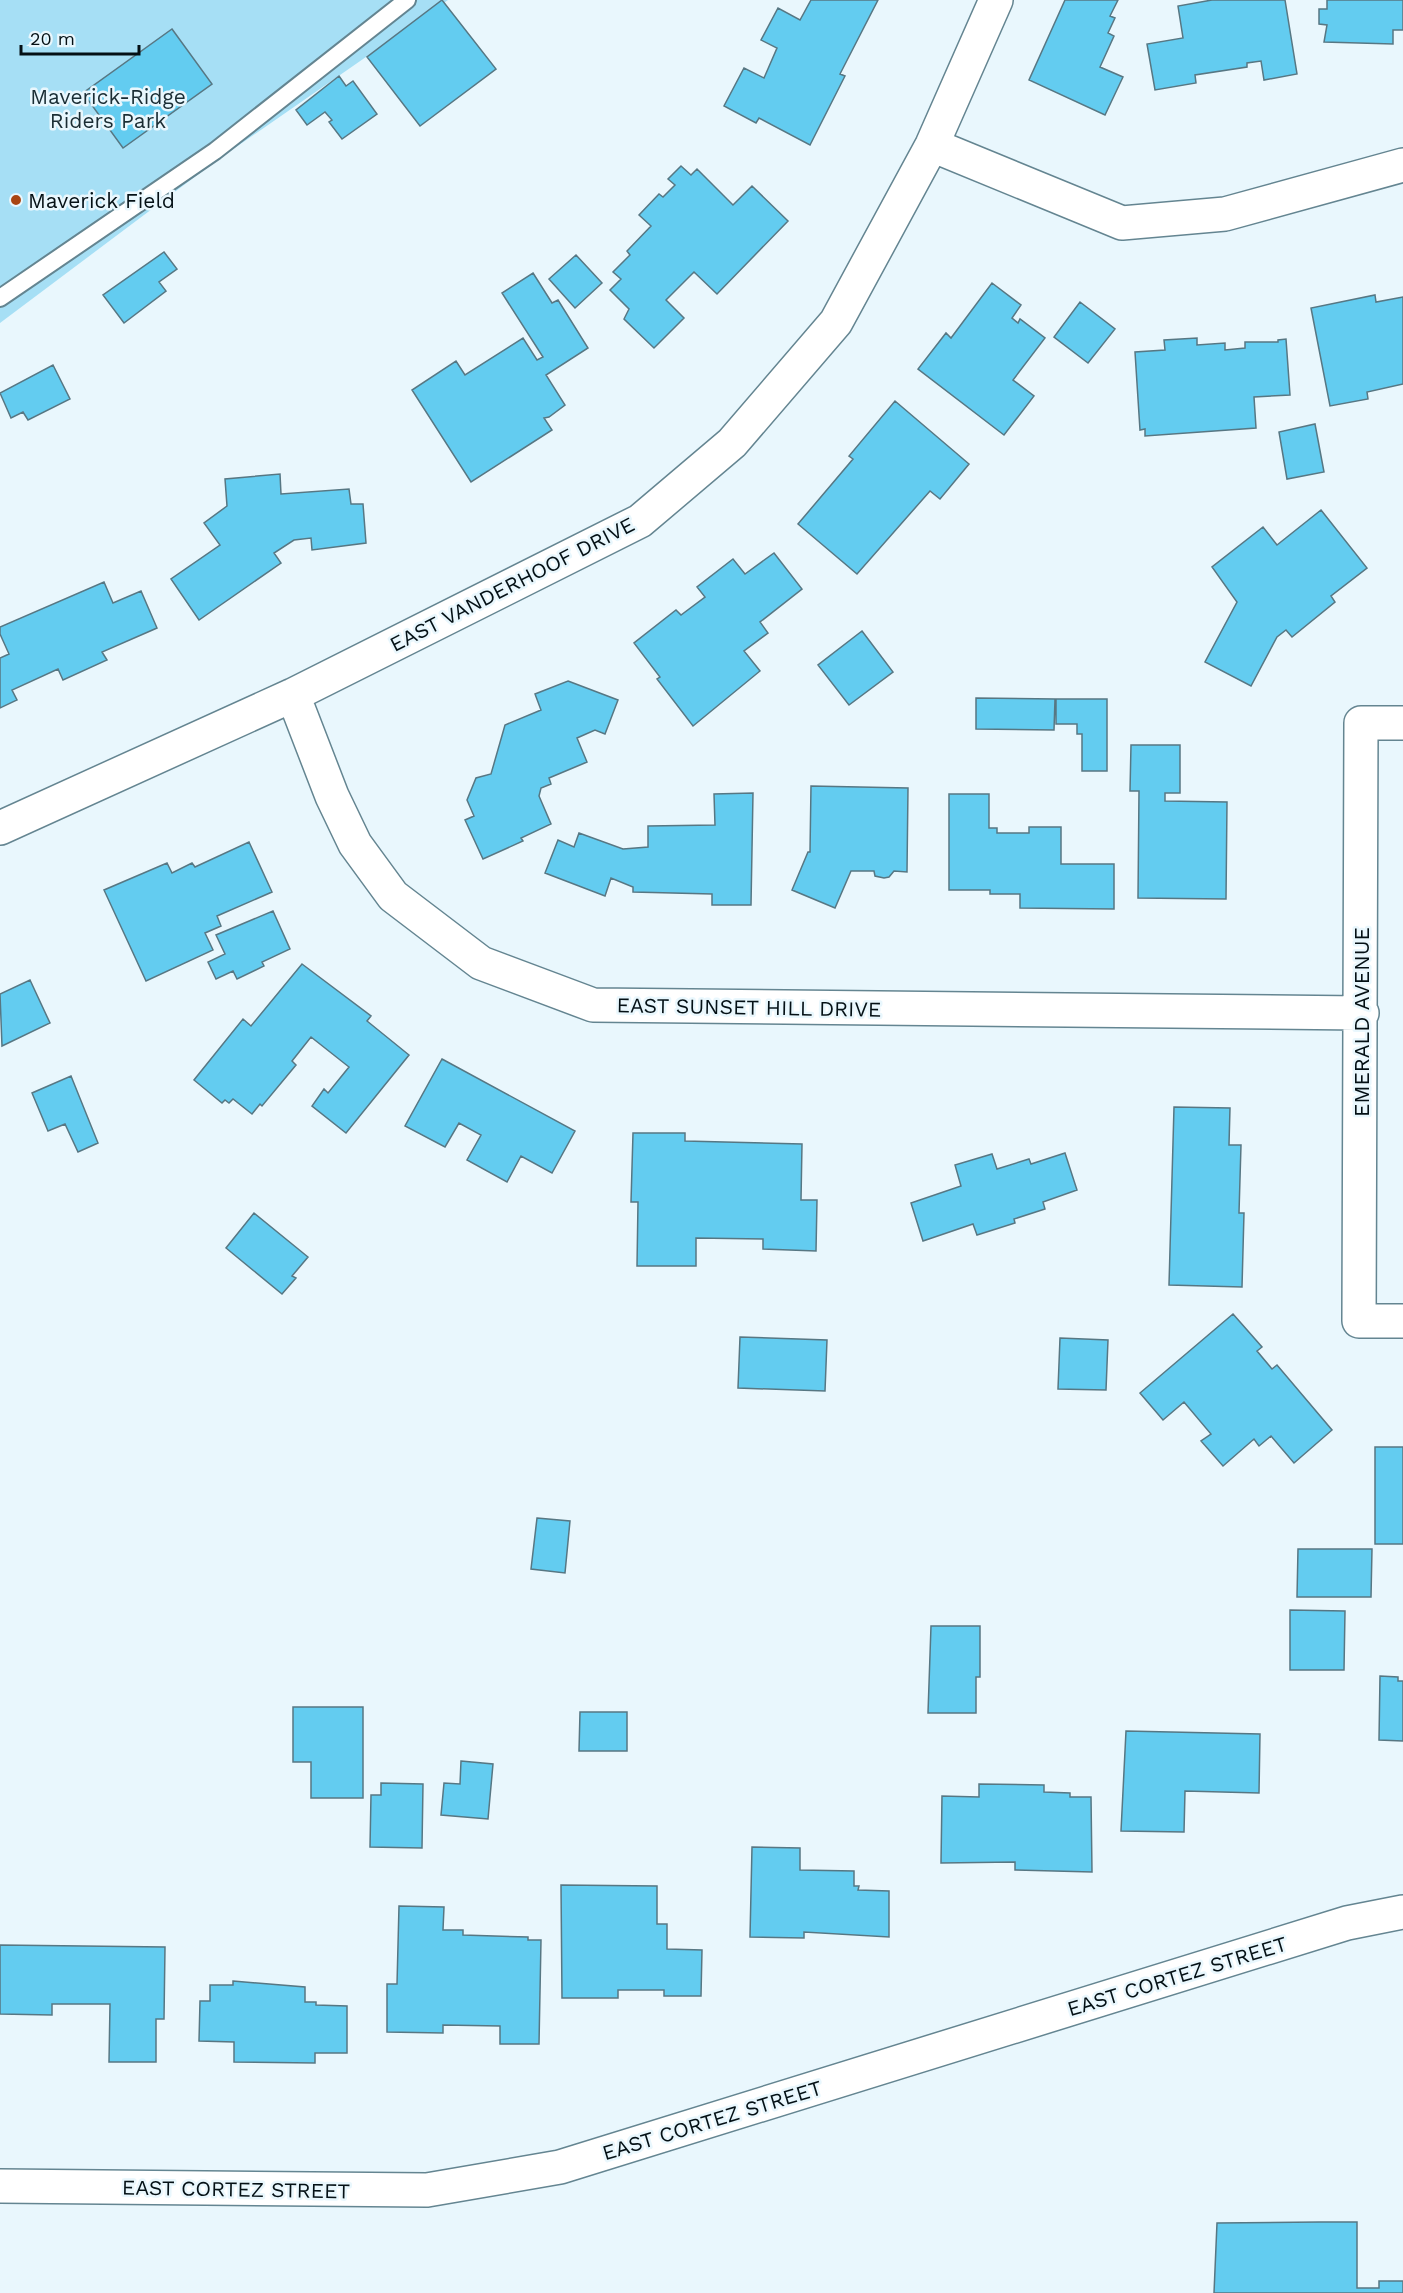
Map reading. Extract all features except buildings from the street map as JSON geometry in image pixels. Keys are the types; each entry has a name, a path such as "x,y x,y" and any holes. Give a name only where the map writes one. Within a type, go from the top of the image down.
{"street":[{"name":"EAST VANDERHOOF DRIVE","path":"0,828 293,695 640,521 732,443 837,322 932,145 996,0"},
{"path":"932,145 1122,223 1225,214 1403,165"},
{"name":"EAST SUNSET HILL DRIVE","path":"293,695 332,796 355,844 393,896 482,963 593,1005 1362,1013"},
{"name":"EMERALD AVENUE","path":"1403,723 1361,723 1362,1013 1359,1322 1403,1322"},
{"name":"EAST CORTEZ STREET","path":"0,2186 427,2190 560,2167 1347,1923 1403,1912"}],"lane":[{"path":"0,298 215,151 407,0"}],"green space":[{"name":"Maverick-Ridge Riders Park","path":"0,0 448,0 216,161 0,323"}],"place":[{"name":"Maverick Field","path":"16,200"}]}
